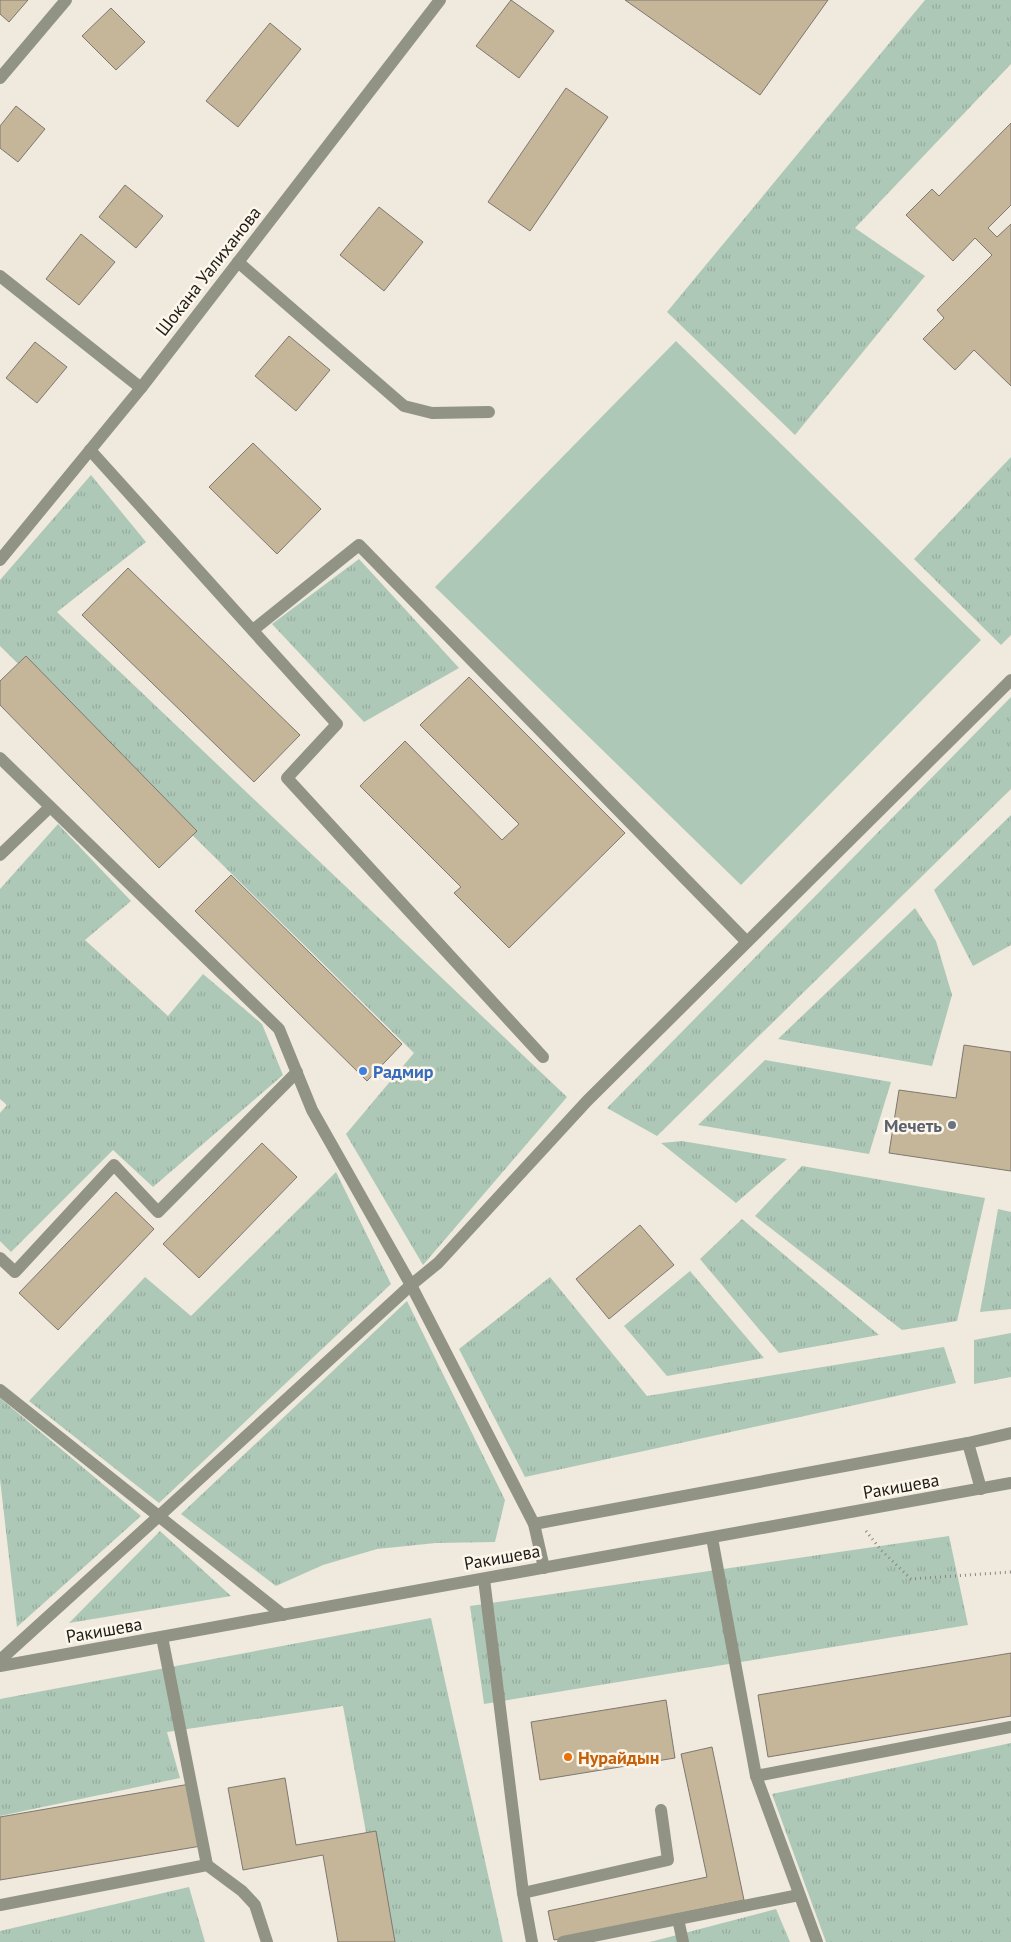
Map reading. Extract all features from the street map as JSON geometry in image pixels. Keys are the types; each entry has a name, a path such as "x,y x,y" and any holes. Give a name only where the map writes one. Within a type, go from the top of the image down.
{"street":[{"path":"0,78 66,0"},
{"name":"Шокана Уалиханова","path":"0,560 141,388 440,0"},
{"path":"238,262 404,406 432,413 490,412"},
{"path":"0,276 141,388"},
{"path":"90,450 338,724 287,778 543,1057"},
{"path":"253,630 359,546 747,942"},
{"path":"0,1660 411,1284 438,1263 588,1101 1011,680"},
{"path":"0,758 279,1029 312,1110 411,1284 534,1524 544,1568"},
{"path":"0,855 50,807"},
{"path":"0,1258 15,1272 114,1166 158,1212 296,1072"},
{"path":"0,1390 283,1615"},
{"path":"534,1524 968,1444 1011,1433"},
{"path":"968,1444 981,1489"},
{"name":"Ракишева","path":"0,1666 1011,1483"},
{"path":"712,1538 756,1776 817,1942"},
{"path":"484,1579 523,1893 532,1942"},
{"path":"162,1637 208,1865 242,1891 254,1905 267,1942"},
{"path":"756,1776 1011,1727"},
{"path":"523,1893 668,1860 661,1810"},
{"path":"0,1905 208,1865"},
{"path":"563,1942 799,1895"},
{"path":"678,1919 683,1942"}],"path":[{"path":"881,1550 911,1579 1011,1572"}],"green space":[{"path":"925,0 1011,0 1011,64 855,228 925,276 795,435 667,312"},
{"path":"676,341 981,640 741,885 435,587"},
{"path":"1011,457 1011,635 1001,645 914,559"},
{"path":"91,475 146,542 57,612 567,1097 423,1265 346,1134 414,1053 0,646 0,580"},
{"path":"359,559 459,668 364,722 272,624"},
{"path":"1011,697 1011,789 657,1136 607,1108"},
{"path":"1011,815 1011,945 973,966 934,890"},
{"path":"58,824 131,901 85,940 168,1016 203,974 262,1024 283,1075 153,1187 113,1150 11,1252 0,1241 0,1113 7,1105 0,1099 0,889"},
{"path":"915,908 936,941 952,995 932,1066 778,1039"},
{"path":"765,1060 891,1082 869,1154 698,1125"},
{"path":"682,1141 787,1159 736,1203 661,1143"},
{"path":"802,1166 985,1198 957,1321 902,1330 755,1216"},
{"path":"336,1172 391,1284 159,1503 29,1401 145,1277 191,1316"},
{"path":"998,1209 1011,1212 1011,1309 980,1312"},
{"path":"742,1219 879,1335 779,1353 700,1259"},
{"path":"690,1271 764,1358 667,1376 624,1326"},
{"path":"550,1277 647,1396 944,1347 956,1383 525,1477 459,1349"},
{"path":"407,1301 505,1500 495,1542 436,1543 377,1549 323,1565 276,1586 181,1514"},
{"path":"1011,1333 1011,1377 974,1384 974,1340"},
{"path":"0,1398 141,1516 17,1627 0,1479"},
{"path":"160,1531 231,1596 69,1623"},
{"path":"949,1536 968,1625 484,1704 470,1606"},
{"path":"431,1618 503,1942 386,1942 343,1706 167,1732 180,1778 0,1816 0,1699"},
{"path":"1011,1743 1011,1942 826,1942 772,1794"},
{"path":"189,1887 205,1942 0,1942 0,1931"},
{"path":"776,1909 790,1942 650,1942"}],"building":[{"path":"0,0 28,0 9,22 0,14"},
{"path":"511,0 554,31 519,78 476,46"},
{"path":"625,0 828,0 760,95"},
{"path":"111,8 145,42 116,70 82,36"},
{"path":"270,23 301,49 238,127 206,101"},
{"path":"566,88 608,117 530,231 488,202"},
{"path":"16,106 45,129 18,162 0,148 0,126"},
{"path":"1011,123 1011,205 988,228 997,237 1011,224 1011,386 974,350 955,370 923,339 944,318 937,310 992,255 975,238 953,261 906,215 932,189 939,196"},
{"path":"125,185 163,216 136,248 99,217"},
{"path":"379,207 423,242 384,291 340,255"},
{"path":"81,234 115,262 79,305 46,279"},
{"path":"289,336 330,370 296,411 255,376"},
{"path":"35,342 67,367 37,403 6,378"},
{"path":"253,443 321,509 277,554 209,487"},
{"path":"128,568 300,735 254,782 82,615"},
{"path":"26,656 197,831 159,868 0,705 0,681"},
{"path":"469,677 625,833 509,948 454,893 461,887 360,786 405,741 502,840 519,824 420,725"},
{"path":"231,875 402,1044 367,1081 195,911"},
{"name":"Мечеть","path":"964,1045 1011,1052 1011,1171 889,1153 899,1090 956,1098"},
{"path":"262,1143 297,1177 199,1278 163,1244"},
{"path":"116,1192 154,1229 58,1330 19,1293"},
{"path":"640,1225 674,1265 609,1319 576,1279"},
{"path":"1011,1653 1011,1716 768,1757 758,1695"},
{"path":"666,1700 675,1758 540,1780 531,1722"},
{"path":"712,1747 744,1900 554,1940 548,1911 707,1877 681,1754"},
{"path":"285,1778 296,1845 376,1831 395,1942 338,1942 323,1855 243,1870 228,1788"},
{"path":"190,1784 201,1846 0,1880 0,1817"}],"place":[{"name":"Радмир","path":"363,1071"},
{"name":"Мечеть","path":"952,1125"},
{"name":"Нурайдын","path":"568,1757"}]}
